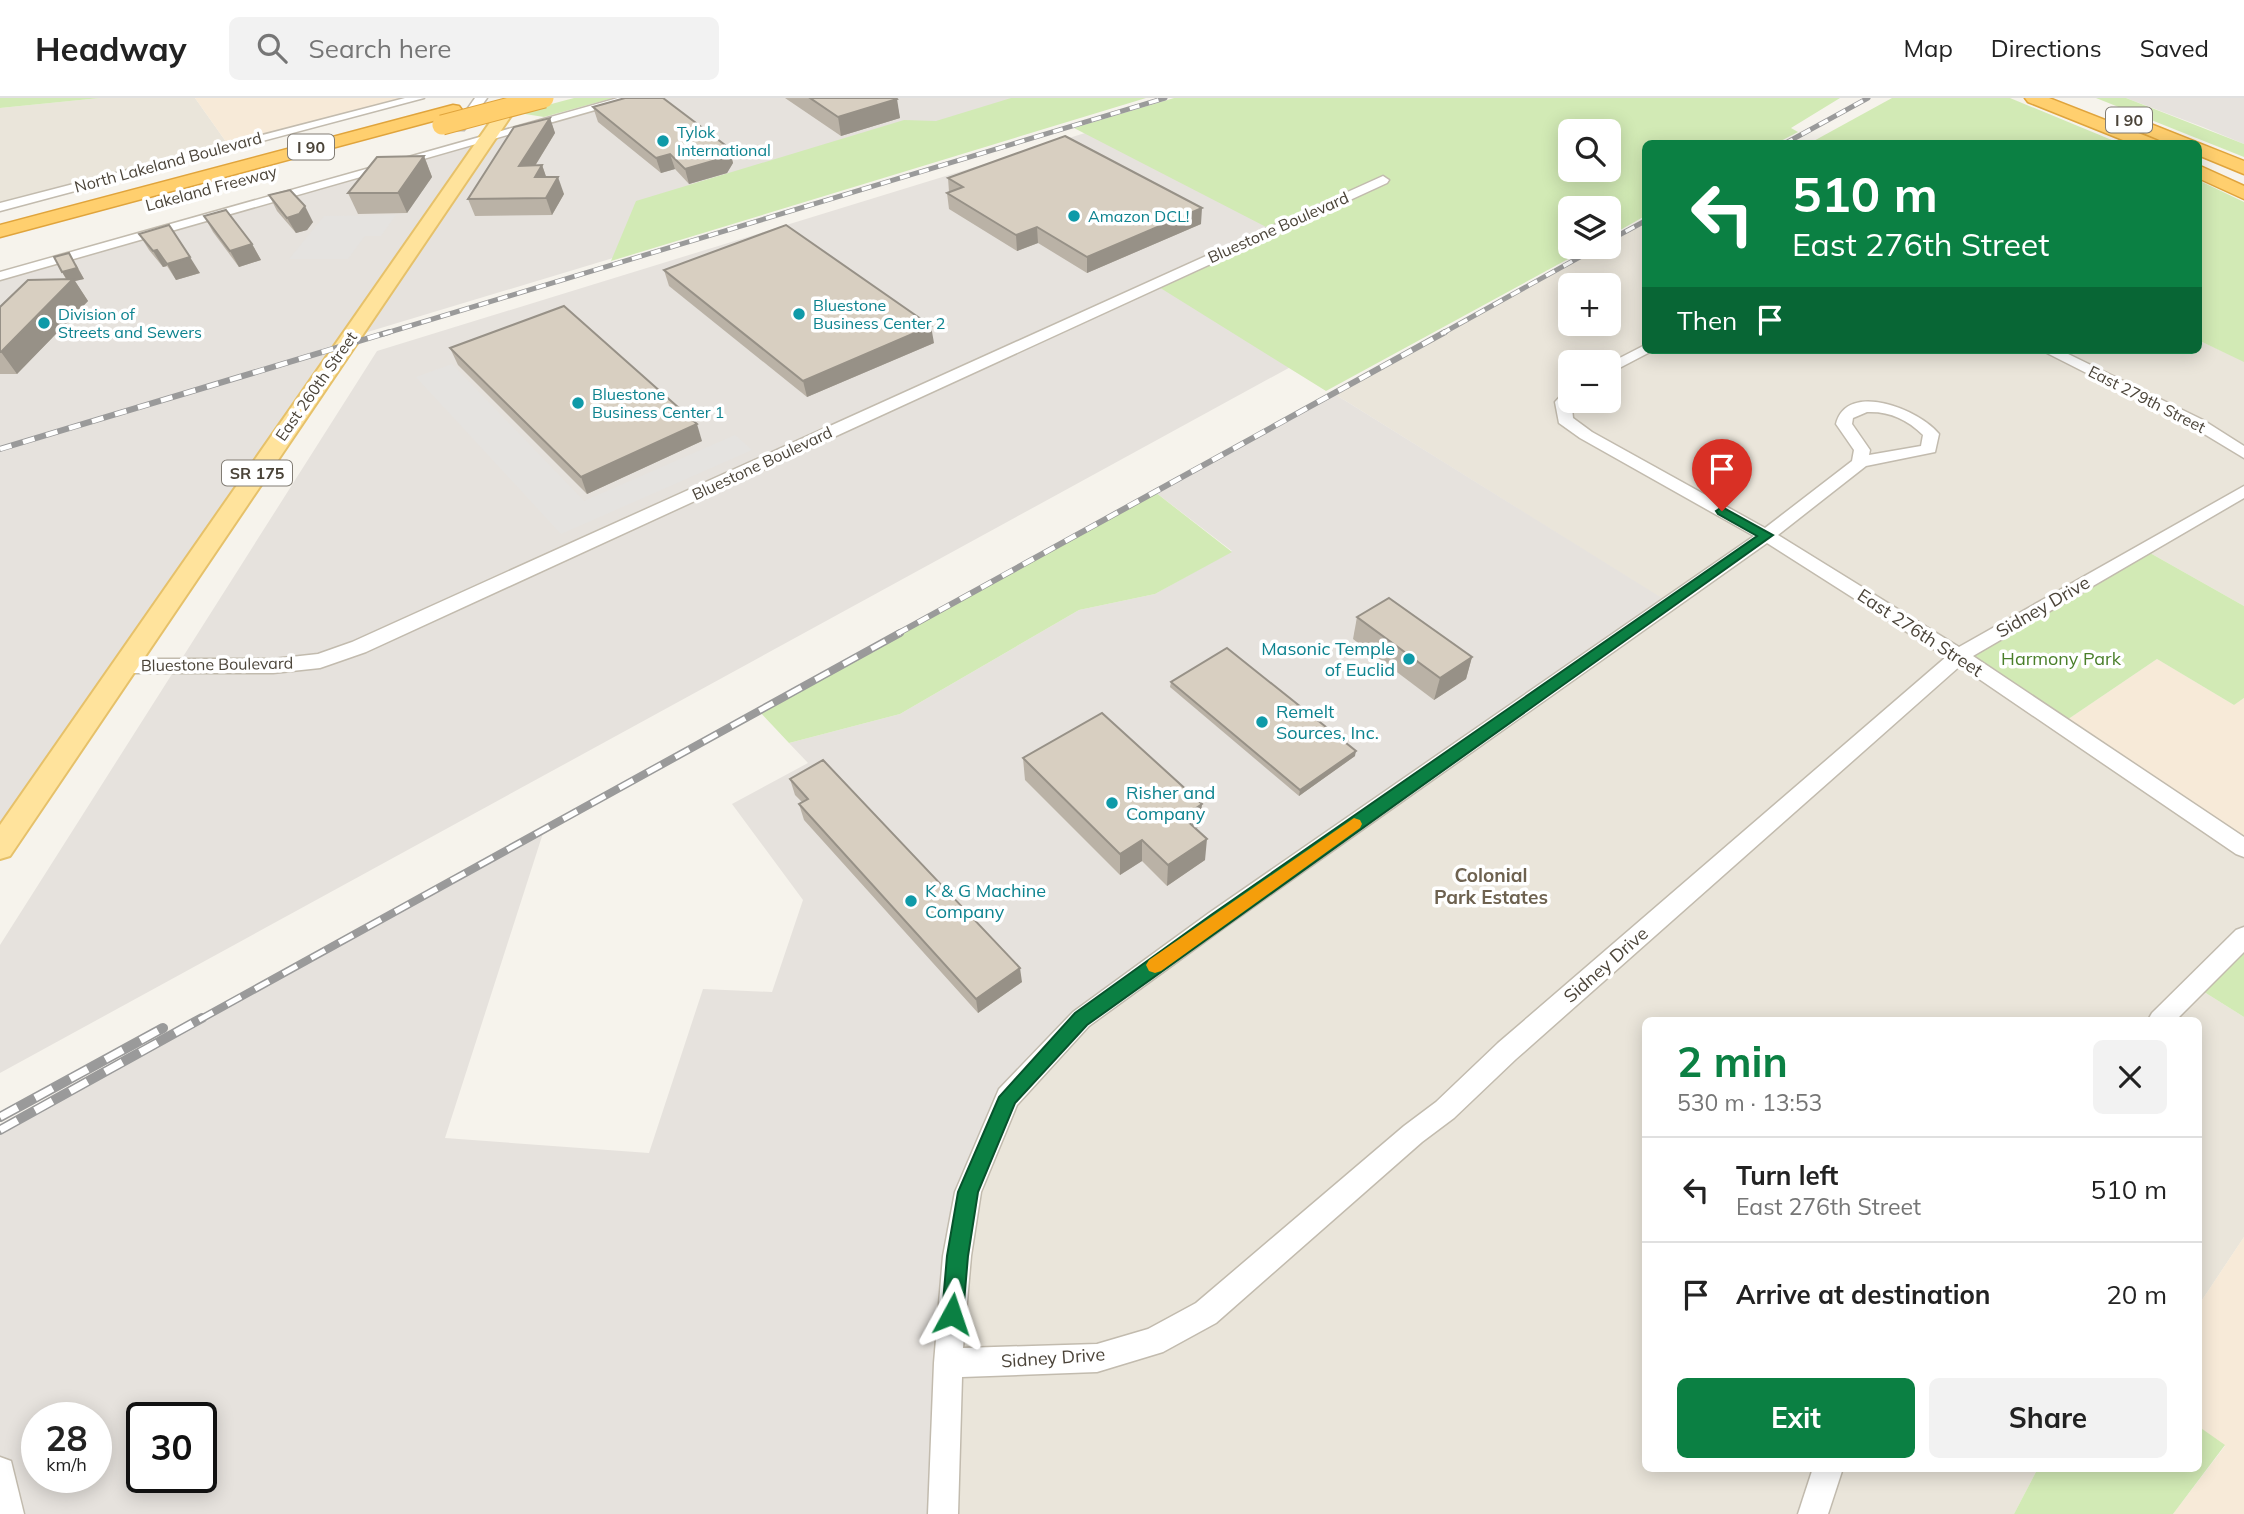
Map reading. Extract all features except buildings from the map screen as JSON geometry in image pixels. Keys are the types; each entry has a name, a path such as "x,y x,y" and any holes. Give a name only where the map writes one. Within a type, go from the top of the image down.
{"highway":[{"name":"Lakeland Freeway","path":"0,231 497,98"},
{"name":"Lakeland Freeway","path":"0,248 70,226 544,98"},
{"name":"I 90","path":"2034,98 2072,105 2174,140"},
{"name":"I 90","path":"2072,105 2142,140"},
{"path":"2072,105 2130,140"},
{"path":"2202,150 2244,168"},
{"path":"2202,166 2244,185"},
{"path":"2202,173 2244,193"},
{"path":"0,222 169,185"}],"main road":[{"name":"East 260th Street","path":"0,848 515,98"}],"street":[{"name":"North Lakeland Boulevard","path":"0,207 418,98"},
{"path":"409,159 452,139 481,98"},
{"path":"0,276 631,98"},
{"path":"409,159 447,159 465,171"},
{"name":"Bluestone Boulevard","path":"123,666 273,666 320,661 359,647 1383,180"},
{"path":"1621,363 1642,351"},
{"name":"East 279th Street","path":"2056,354 2197,423 2244,453"},
{"path":"943,1514 948,1363 957,1256 968,1192 1008,1097 1081,1019 1217,920 1767,535 1860,463 1874,457 1918,453 1929,449 1931,434 1914,418 1899,411 1865,407 1853,410 1846,416 1844,424 1862,450 1860,463"},
{"name":"East 276th Street","path":"1564,413 1565,420 1586,435 1767,535 1958,656 2244,848"},
{"name":"Sidney Drive","path":"948,1363 1097,1358 1153,1342 1206,1313 1413,1134 1445,1110 1507,1051 1958,656 2243,491"},
{"path":"2163,1017 2244,937"},
{"path":"0,1472 9,1514"},
{"path":"1813,1514 1827,1472"}],"shaded area":[{"path":"100,98 195,98 229,146 0,207 0,108"},
{"path":"195,98 418,98 229,146"},
{"path":"631,98 1144,98 351,337 0,850 0,276"},
{"path":"1199,98 1612,98 1642,140 1642,147 1621,164 1621,119 1558,119 1558,182 1600,182 1584,196 1558,196 1558,221 0,1073 0,945 377,351"},
{"path":"2126,98 2244,98 2244,144 2203,127"},
{"path":"396,215 381,236 365,236 348,259 289,259 324,216"},
{"path":"1642,223 1642,354 2202,354 2202,342 2244,361 2244,606 2143,549 1959,656 2244,848 2244,937 2193,985 2244,1017 2244,1237 2202,1300 2202,1017 1642,1017 1642,1472 2036,1472 2014,1514 943,1514 957,1256 1008,1097 1081,1019 1669,603 1333,393 1576,259 1621,259 1621,234"},
{"path":"452,364 584,501 735,435 752,450 561,534 416,377"},
{"path":"1333,393 1670,603 1081,1019 1008,1097 968,1192 943,1514 0,1514 0,1130 544,830 445,1138 649,1153 703,989 772,992 803,900 732,804 808,763 789,743 900,714 1079,610 1155,594 1232,551 1155,492"},
{"path":"2157,659 2234,705 2244,698 2244,848 2061,724"},
{"path":"2244,1237 2244,1514 2173,1514 2225,1446 2202,1429 2202,1300"}],"green space":[{"path":"0,98 100,98 0,108"},
{"path":"574,98 613,98 544,117 525,114 525,111"},
{"path":"1011,98 1146,98 611,261 636,201 904,120 936,121"},
{"path":"1174,98 1840,98 1791,128 1798,132 1783,140 1642,140 1642,218 1621,230 1621,196 1558,196 1558,259 1568,259 1326,391 1154,284 1272,230 1074,128"},
{"path":"1892,98 2010,98 2112,140 1815,140"},
{"path":"2096,98 2126,98 2244,144 2244,157"},
{"path":"2202,182 2244,202 2244,362 2202,342"},
{"path":"1155,492 1232,552 1155,594 1079,610 900,714 789,743 759,711"},
{"name":"Harmony Park","path":"2143,549 2244,606 2244,698 2234,705 2157,659 2061,724 1959,656"},
{"path":"2244,937 2244,1017 2193,985"},
{"path":"2202,1429 2225,1445 2173,1514 2014,1514 2036,1472 2202,1472"}],"railway":[{"path":"383,334 1165,98"},
{"path":"1791,140 1868,98"},
{"path":"1621,234 1642,223"},
{"path":"1441,334 1576,259"},
{"path":"0,449 389,332"},
{"path":"897,634 1445,332"},
{"path":"199,1020 900,633"},
{"path":"0,1130 202,1018"},
{"path":"0,1117 163,1028"}],"slow traffic":[{"path":"1155,965 1354,824"}],"place":[{"name":"Tylok International","path":"663,141"},
{"name":"Amazon DCL!","path":"1074,216"},
{"name":"Bluestone Business Center 2","path":"799,314"},
{"name":"Division of Streets and Sewers","path":"44,323"},
{"name":"Bluestone Business Center 1","path":"578,403"},
{"name":"Masonic Temple of Euclid","path":"1409,659"},
{"name":"Remelt Sources, Inc.","path":"1262,722"},
{"name":"Risher and Company","path":"1112,803"},
{"name":"K & G Machine Company","path":"911,901"}],"district":[{"name":"Colonial Park Estates","path":"1491,886"}],"route":[{"path":"952,1314 957,1256 968,1192 1008,1097 1081,1019 1217,920 1767,535 1722,511"}]}
